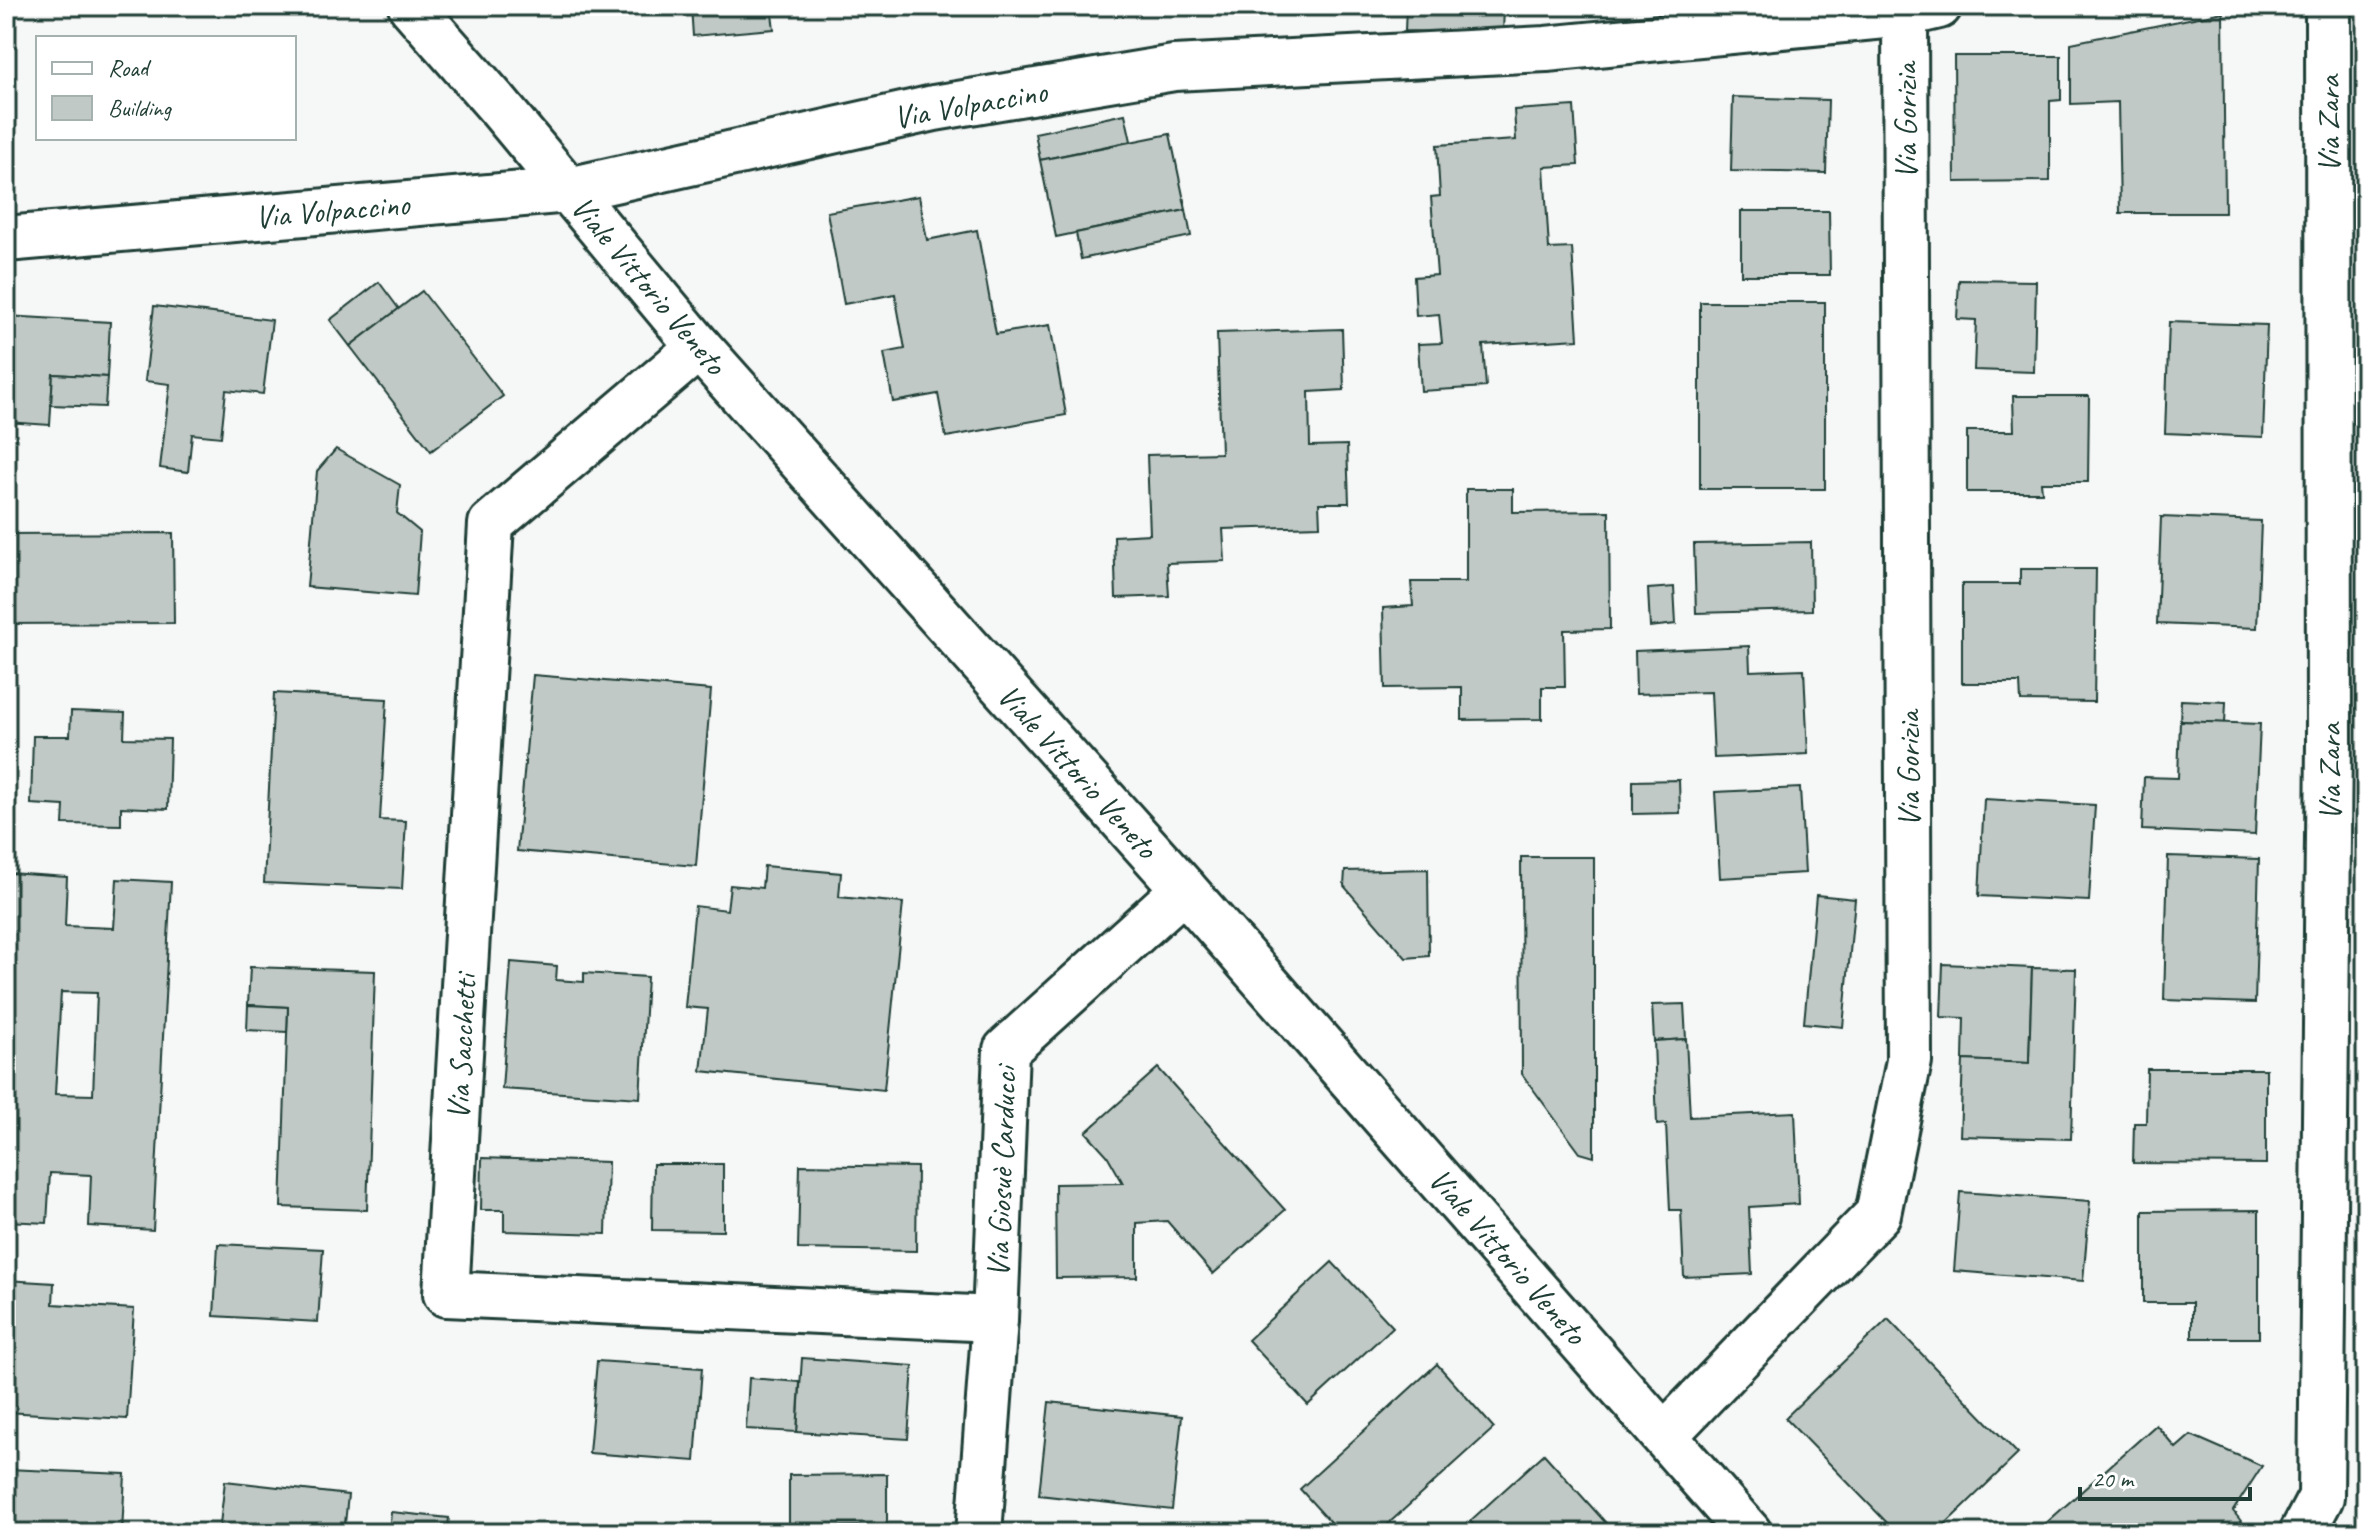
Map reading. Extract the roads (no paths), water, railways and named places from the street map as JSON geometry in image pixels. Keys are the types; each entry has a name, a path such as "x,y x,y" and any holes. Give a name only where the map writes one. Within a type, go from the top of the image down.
{"street":[{"name":"Viale Vittorio Veneto","path":"411,6 699,347 1184,889 1749,1533"},
{"name":"Via Zara","path":"2302,1533 2321,1497 2329,758 2328,6"},
{"name":"Via Volpaccino","path":"6,239 569,190 934,108 1163,69 1546,49 1922,10"},
{"name":"Via Gorizia","path":"1665,1435 1878,1214 1909,1061 1922,10"},
{"name":"Via Sacchetti","path":"699,347 491,524 446,1294 995,1319"},
{"name":"Via Giosuè Carducci","path":"979,1533 995,1319 1006,1050 1184,889"}]}
